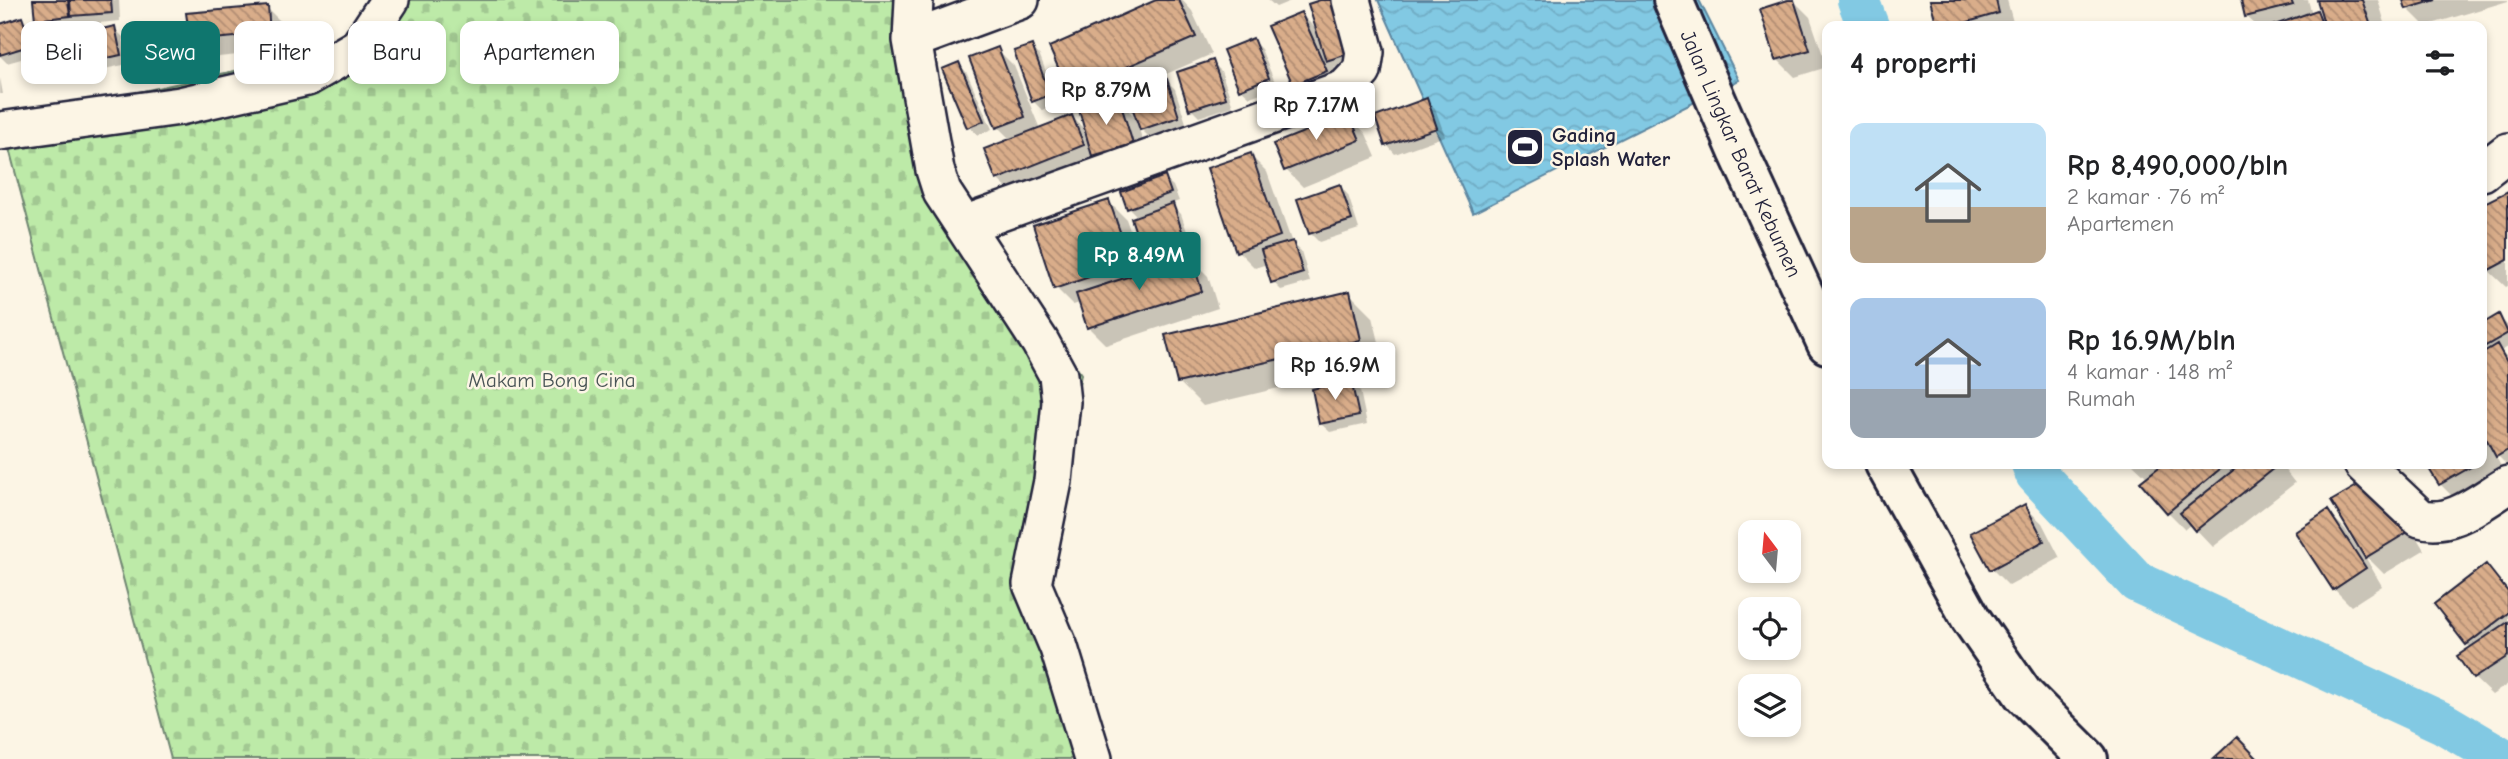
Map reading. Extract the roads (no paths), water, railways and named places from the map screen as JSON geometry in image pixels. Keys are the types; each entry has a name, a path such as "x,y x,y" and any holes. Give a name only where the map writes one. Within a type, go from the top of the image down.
{"main road":[{"name":"Jalan Lingkar Barat Kebumen","path":"1673,0 1738,151 1822,333"},
{"path":"1888,469 1951,584 2023,694 2088,759"}],"street":[{"path":"0,131 180,106 307,77 359,47 390,0"},
{"path":"914,0 912,40 942,192 1058,374 1061,402 1053,481 1032,584 1059,648 1093,759"},
{"path":"912,40 1020,0"},
{"path":"964,225 1345,89 1362,71 1364,52 1351,0"},
{"path":"2487,168 2508,152"},
{"path":"2368,469 2420,518 2429,521 2450,519 2508,485"}],"water":[{"name":"Gading Splash Water","path":"1378,0 1699,0 1739,80 1473,213"}],"waterway":[{"path":"1858,0 1866,21"},
{"path":"2034,469 2137,582 2443,723 2504,759"}],"place":[{"name":"Gading Splash Water","path":"1525,147"}],"park label":[{"name":"Makam Bong Cina","path":"552,380"}]}
